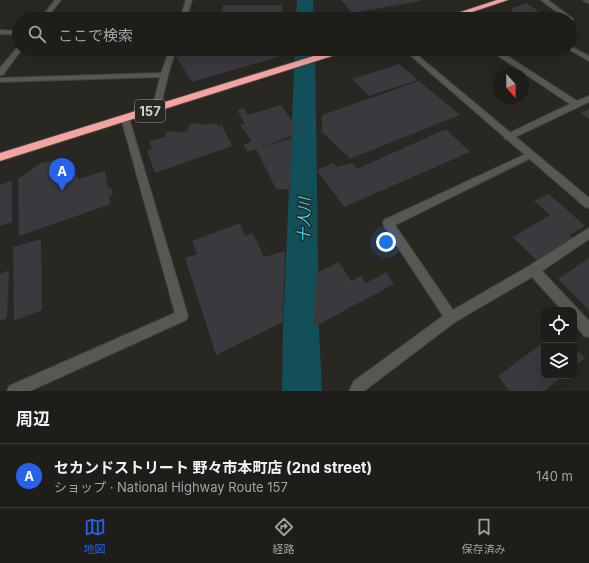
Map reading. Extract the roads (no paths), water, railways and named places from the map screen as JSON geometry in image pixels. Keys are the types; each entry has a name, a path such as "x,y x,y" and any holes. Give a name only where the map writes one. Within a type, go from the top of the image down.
{"highway":[{"path":"465,12 504,0"},
{"name":"157","path":"0,157 322,56"}],"street":[{"path":"49,12 58,0"},
{"path":"185,12 189,0"},
{"path":"544,0 560,12"},
{"path":"0,32 12,32"},
{"path":"577,52 589,59"},
{"path":"0,73 13,56"},
{"path":"156,109 164,75 171,56"},
{"path":"414,56 589,204"},
{"path":"502,56 577,105"},
{"path":"0,80 164,75"},
{"path":"508,137 589,100"},
{"path":"14,391 182,316 125,118"},
{"path":"451,318 388,223 530,155"},
{"path":"356,391 359,386 451,318 533,270 589,233"},
{"path":"533,270 567,307"},
{"path":"577,317 589,331"}],"lane":[{"path":"585,0 589,2"}],"waterway":[{"name":"十人川","path":"305,0 305,12"},
{"name":"十人川","path":"302,391 301,330 305,56"}],"place":[{"name":"セカンドストリート 野々市本町店 (2nd street)","path":"62,191"}]}
